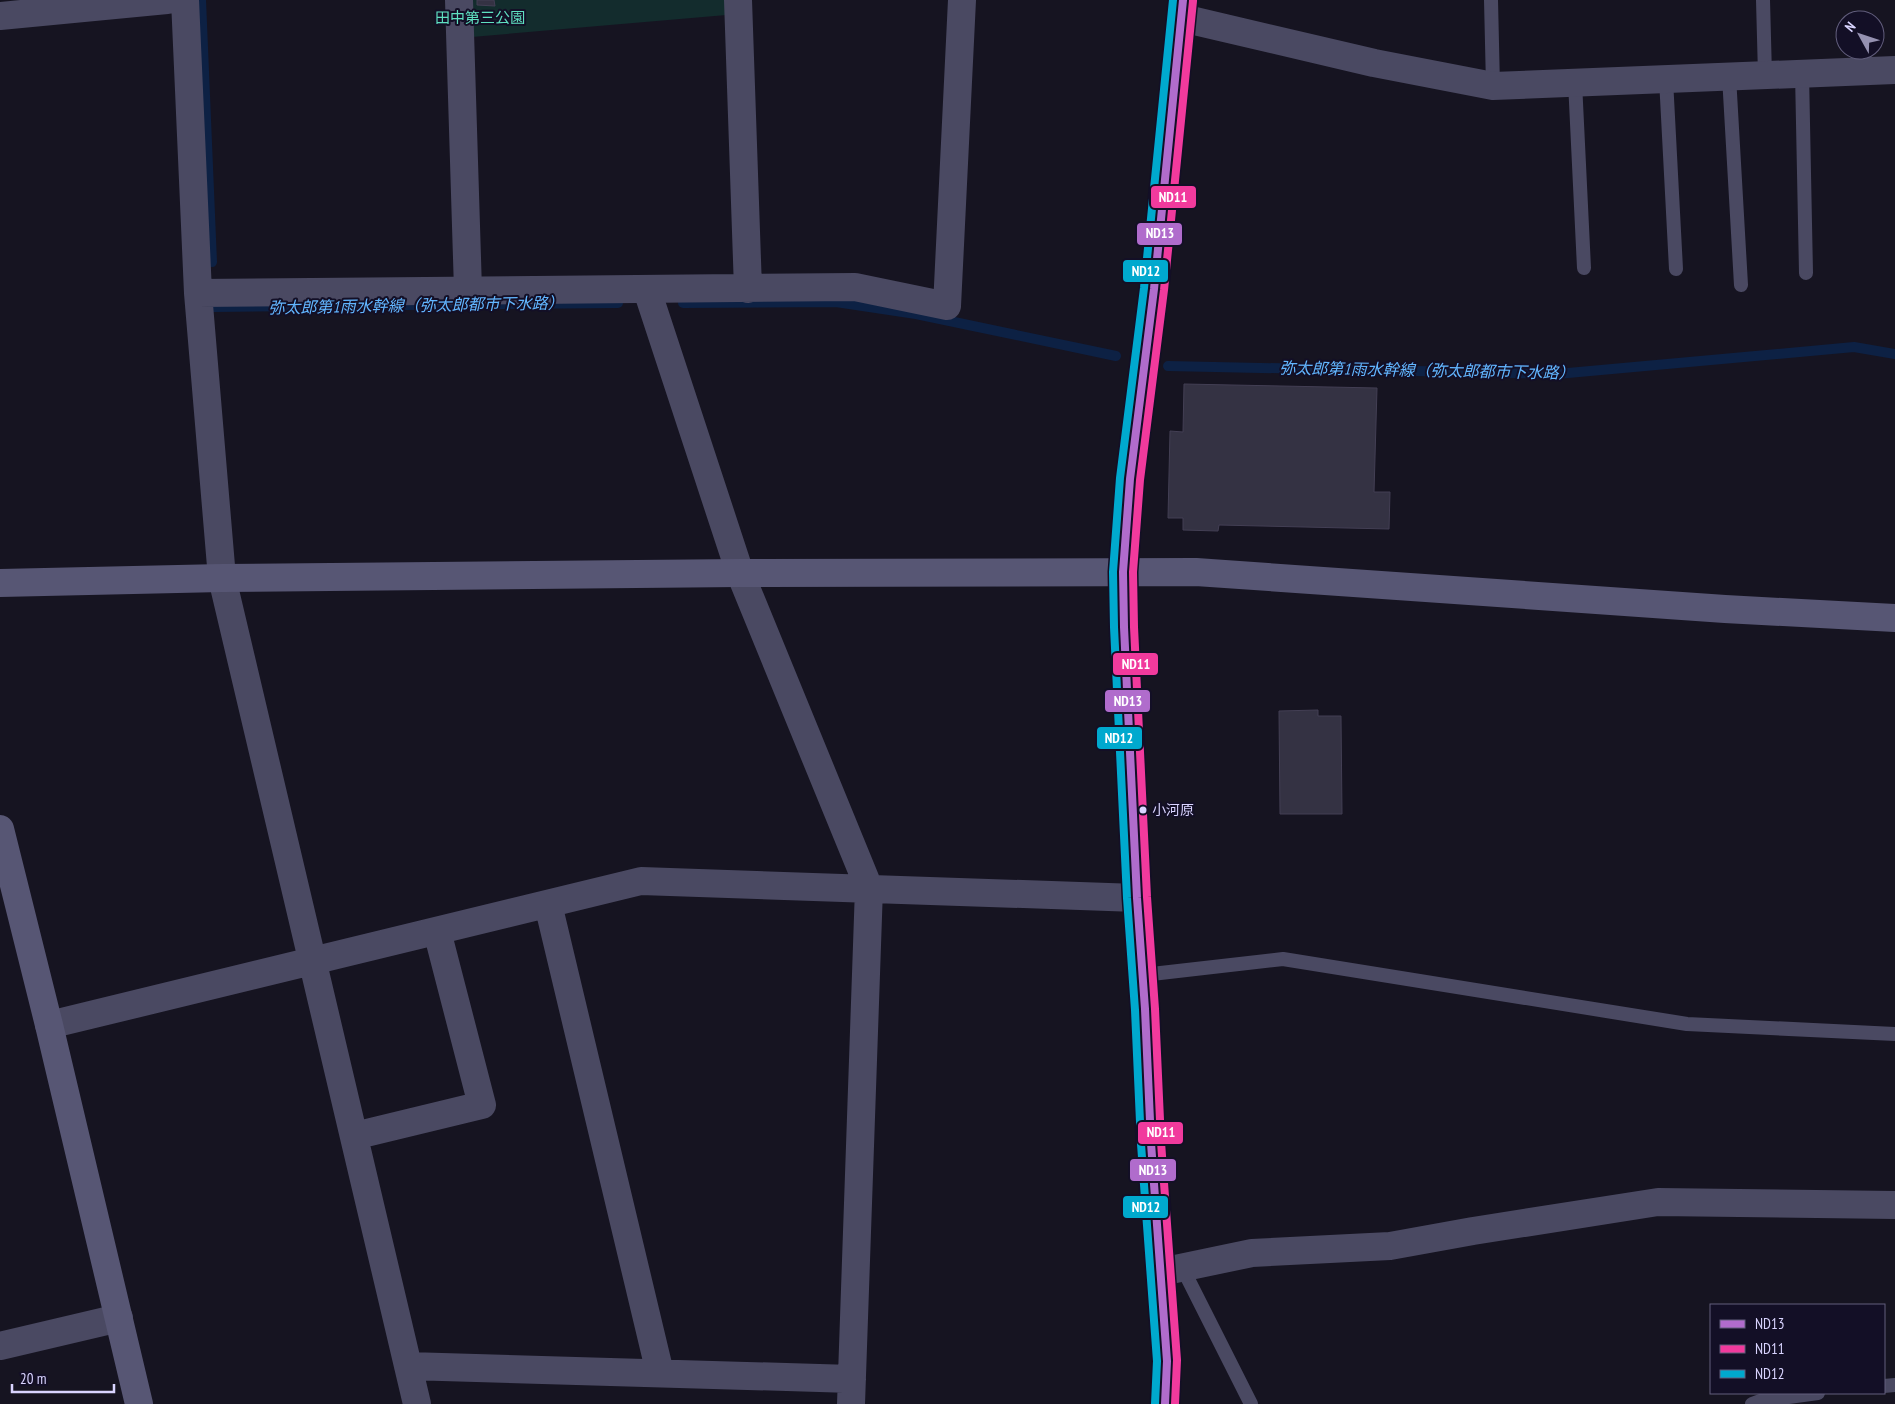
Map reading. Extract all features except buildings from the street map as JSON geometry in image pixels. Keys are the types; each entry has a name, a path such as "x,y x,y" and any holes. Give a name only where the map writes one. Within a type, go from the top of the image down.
{"main road":[{"path":"1165,1404 1171,1270 1151,1143 1143,976 1137,898 1123,572 1130,479 1154,289 1183,9"}],"street":[{"path":"0,16 167,0"},
{"path":"185,0 198,293 222,578 417,1404"},
{"path":"459,0 468,290"},
{"path":"738,0 748,289"},
{"path":"198,293 855,288 947,306 962,0"},
{"path":"1183,9 1374,63 1493,86 1895,70"},
{"path":"408,1366 660,1374 852,1392 869,888 740,573 647,290"},
{"path":"0,583 222,578 740,573 1196,572 1716,608 1895,618"},
{"path":"0,829 9,901 49,1025 139,1404"},
{"path":"49,1025 641,881 1137,898"},
{"path":"548,904 660,1374"},
{"path":"354,1136 482,1105 437,931"},
{"path":"1171,1270 1252,1253 1390,1246 1658,1202 1895,1205"},
{"path":"0,1346 118,1318"}],"lane":[{"path":"1491,0 1493,86"},
{"path":"1763,0 1765,75"},
{"path":"1802,73 1806,273"},
{"path":"1729,76 1741,285"},
{"path":"1666,79 1676,269"},
{"path":"1575,82 1584,268"},
{"path":"1143,976 1283,959 1687,1024 1895,1034"},
{"path":"1171,1270 1251,1404"},
{"path":"1752,1404 1760,1401 1811,1394"}],"green space":[{"name":"田中第三公園","path":"459,0 738,0 738,14 460,38"}],"waterway":[{"name":"弥太郎第1雨水幹線（弥太郎都市下水路）","path":"201,0 212,262"},
{"name":"弥太郎第1雨水幹線（弥太郎都市下水路）","path":"683,303 836,302 916,314 1116,356"},
{"name":"弥太郎第1雨水幹線（弥太郎都市下水路）","path":"213,307 618,303"},
{"name":"弥太郎第1雨水幹線（弥太郎都市下水路）","path":"1168,366 1557,374 1854,347 1895,354"}],"transit line":[{"name":"ND12","path":"1155,1404 1157,1361 1141,1144 1135,1010 1127,898 1113,572 1120,478 1144,288 1173,0"},
{"name":"ND13","path":"1165,1404 1167,1361 1151,1143 1145,1009 1137,898 1123,572 1130,479 1154,289 1183,0"},
{"name":"ND11","path":"1175,1404 1177,1360 1161,1142 1155,1009 1147,897 1133,572 1140,480 1164,290 1193,1"}],"place":[{"name":"小河原","path":"1143,810"}]}
